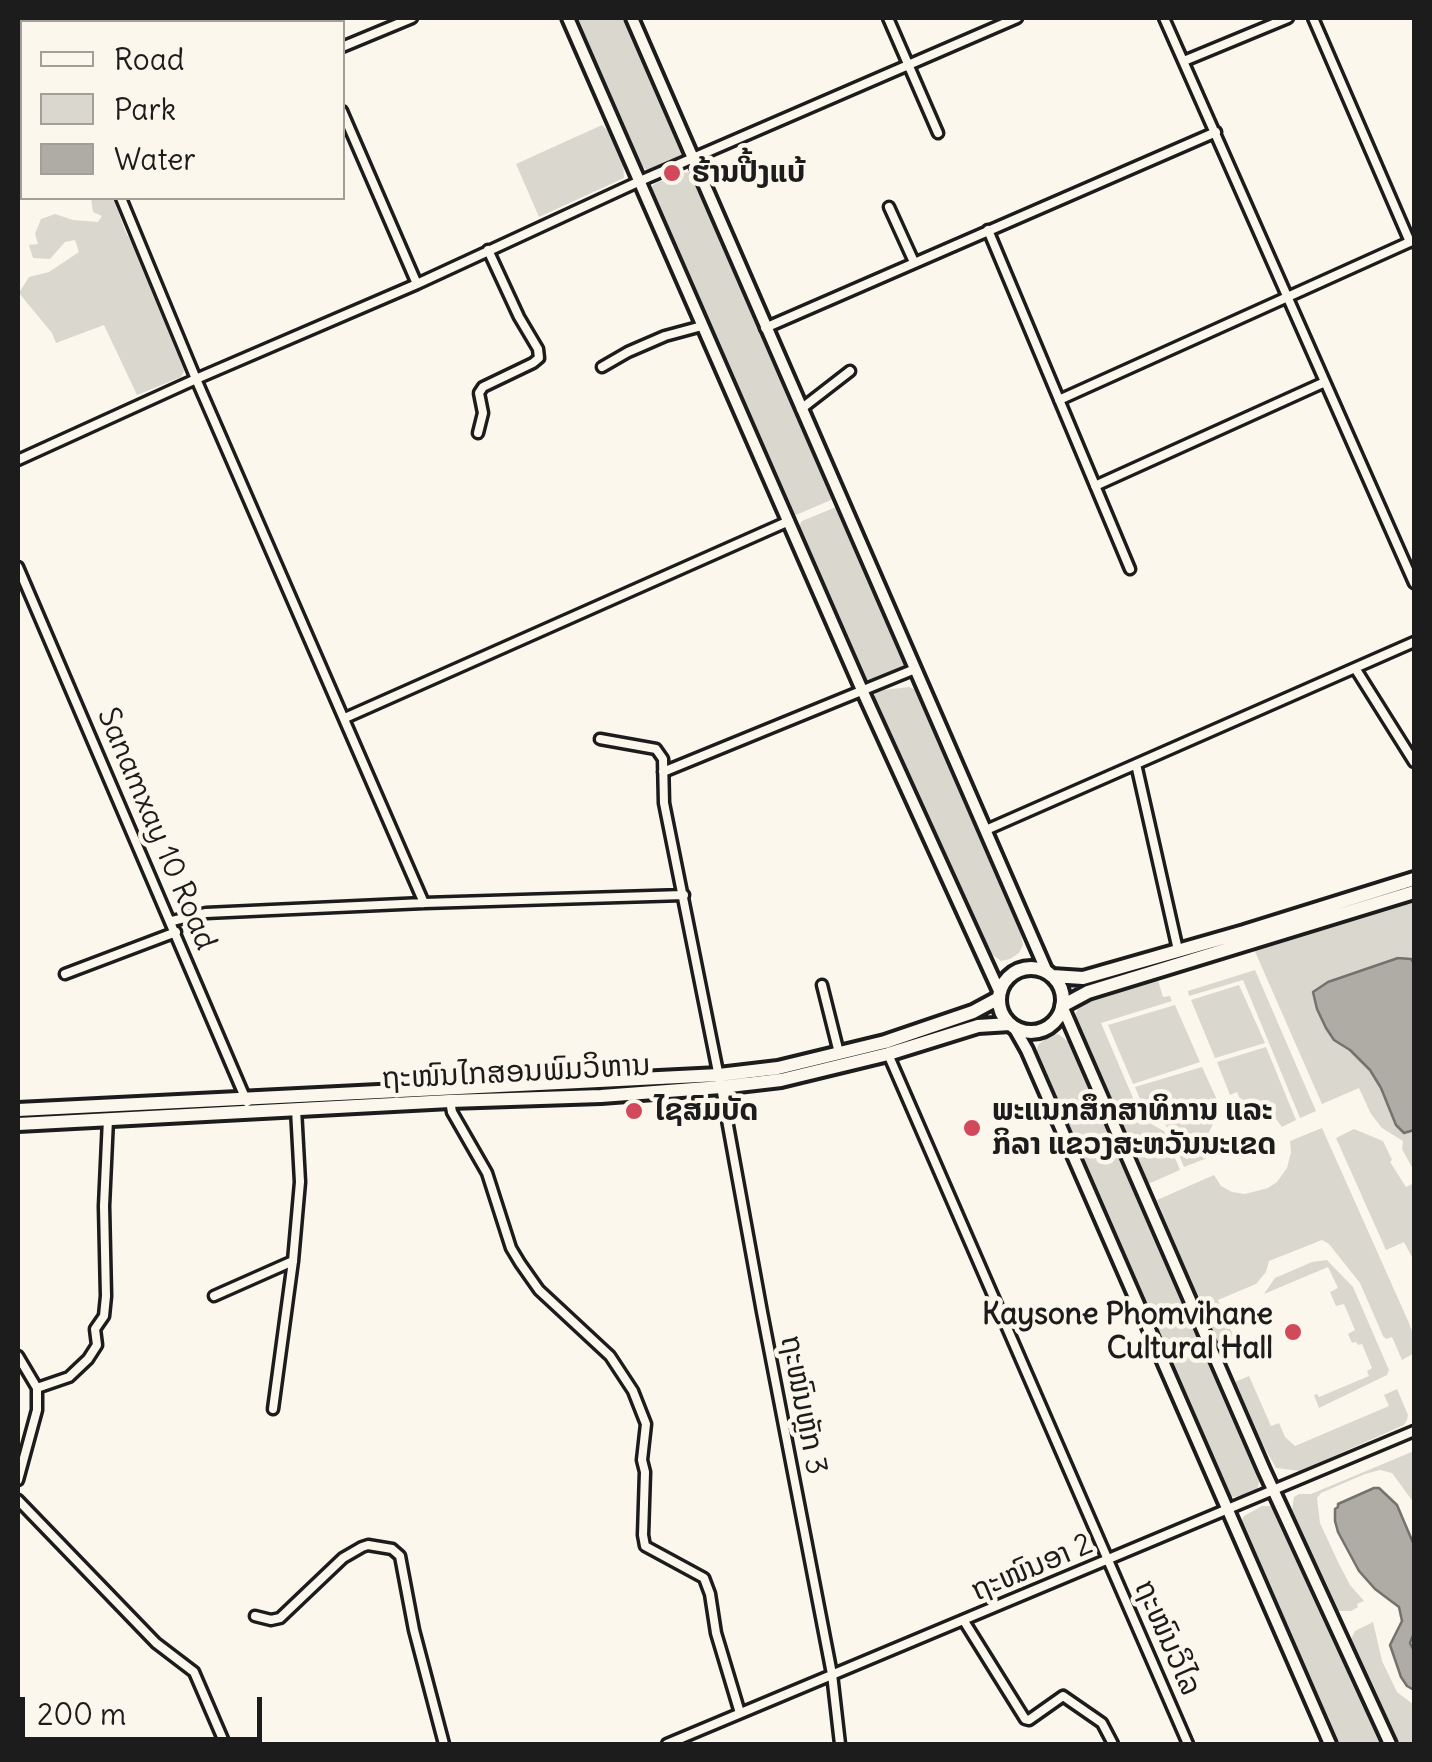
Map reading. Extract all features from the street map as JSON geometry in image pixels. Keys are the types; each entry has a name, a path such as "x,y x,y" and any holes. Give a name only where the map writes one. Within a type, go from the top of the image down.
{"highway":[{"path":"1062,1006 1171,957 1414,879"},
{"path":"1050,974 1061,990 1062,1006 1054,1022 1032,1032 1012,1026 1003,1015 999,995 1008,978 1018,970 1036,968 1083,978 1414,892"},
{"name":"ຖະໜົນໄກສອນພົມວິຫານ","path":"720,1081 885,1042 974,1012 999,995"},
{"name":"ຖະໜົນໄກສອນພົມວິຫານ","path":"18,1110 248,1105 780,1080 888,1054 978,1026 1012,1026"},
{"name":"ຖະໜົນໄກສອນພົມວິຫານ","path":"18,1124 248,1105 296,1109 450,1101 543,1091"}],"street":[{"path":"345,47 412,18"},
{"path":"568,18 999,995"},
{"path":"632,18 1050,974"},
{"path":"888,18 938,133"},
{"path":"18,460 693,158 1017,18"},
{"path":"1164,18 1414,583"},
{"path":"1184,62 1288,18"},
{"path":"1058,400 1412,241 1313,18"},
{"path":"345,118 417,284"},
{"path":"766,328 1216,132"},
{"path":"121,200 424,903"},
{"path":"889,207 914,262"},
{"path":"988,230 1130,569"},
{"path":"478,433 483,414 479,393 483,387 534,364 539,358 488,250"},
{"path":"602,367 665,336 702,326"},
{"path":"802,409 850,371"},
{"path":"1095,486 1325,382"},
{"path":"345,718 789,522"},
{"name":"Sanamxay 10 Road","path":"18,567 248,1105"},
{"path":"986,830 1414,642"},
{"path":"600,739 656,749 663,759 663,772 915,668"},
{"path":"1355,668 1414,762"},
{"path":"1136,764 1171,957"},
{"name":"ຖະໜົນຫຼັກ 3","path":"663,772 664,803 832,1674 840,1744"},
{"path":"172,921 206,913 684,896"},
{"path":"65,974 176,932"},
{"path":"822,985 839,1053"},
{"path":"1062,1006 1274,1491 1390,1744"},
{"path":"1012,1026 1027,1050 1330,1744"},
{"name":"ຖະໜົນວິໄລ","path":"888,1054 1188,1744"},
{"path":"450,1101 452,1112 487,1173 511,1248 520,1263 540,1290 610,1356 633,1392 646,1424 642,1466 645,1546 704,1578 740,1714"},
{"path":"273,1409 300,1182 296,1109"},
{"path":"37,1388 69,1377 97,1345 95,1329 104,1316 106,1296 104,1206 108,1119"},
{"path":"214,1296 293,1261"},
{"path":"18,1356 37,1388 36,1410 18,1480"},
{"name":"ຖະໜົນອາ 2","path":"667,1744 1414,1432"},
{"path":"18,1500 156,1643 194,1672 225,1744"},
{"path":"255,1616 280,1618 343,1558 368,1544 392,1549 400,1556 414,1630 444,1744"},
{"path":"964,1620 1025,1719 1065,1696 1102,1723 1113,1744"}],"green space":[{"path":"575,18 628,18 684,155 647,170 639,164"},
{"path":"602,125 623,162 624,178 539,217 516,164"},
{"path":"691,172 698,177 834,494 831,500 796,515 790,512 652,193 656,183"},
{"path":"91,200 114,200 184,371 181,377 137,395 104,325 56,343 19,293 29,277 49,272 79,252 75,240 65,242 50,259 33,258 29,245 38,244 35,234 41,219 55,214 98,222 102,216 93,212"},
{"path":"836,507 841,509 907,662 903,668 871,683 863,679 798,528 802,521"},
{"path":"909,687 919,691 1019,926 1023,945 1010,959 1001,961 989,952 873,702 876,691"},
{"path":"1414,897 1414,963 1411,959 1317,1009 1334,1040 1370,1070 1396,1125 1404,1133 1414,1130 1414,1171 1402,1149 1403,1141 1382,1128 1359,1088 1322,1104 1253,947"},
{"path":"1255,970 1316,1111 1300,1118 1243,980 1189,996 1188,991"},
{"path":"1157,977 1163,997 1170,996 1172,1001 1101,1023 1142,1119 1164,1131 1180,1170 1148,1184 1076,1013 1082,1000"},
{"path":"1239,985 1265,1043 1215,1058 1191,1000"},
{"path":"1175,1005 1200,1062 1133,1084 1108,1025"},
{"path":"1058,1034 1074,1046 1262,1475 1257,1489 1244,1496 1233,1497 1225,1491 1035,1061 1038,1045"},
{"path":"1266,1047 1296,1120 1282,1127 1265,1112 1243,1106 1237,1092 1230,1095 1217,1062"},
{"path":"1202,1067 1217,1100 1211,1103 1216,1118 1206,1138 1207,1158 1184,1167 1166,1125 1147,1116 1135,1087"},
{"path":"1322,1128 1409,1323 1414,1353 1402,1360 1392,1337 1383,1336 1360,1283 1322,1240 1269,1261 1256,1284 1218,1300 1243,1359 1236,1355 1225,1360 1157,1200 1214,1175 1221,1186 1232,1192 1245,1194 1268,1188 1287,1168 1290,1141"},
{"path":"1354,1129 1383,1141 1390,1162 1406,1187 1414,1183 1414,1261 1404,1242 1386,1250 1336,1138"},
{"path":"1327,1260 1353,1287 1389,1370 1387,1375 1319,1408 1314,1395 1319,1397 1369,1376 1367,1371 1372,1368 1362,1344 1352,1343 1348,1334 1355,1330 1344,1304 1336,1306 1330,1292 1338,1288 1328,1267 1264,1294 1275,1278 1312,1262"},
{"path":"1249,1376 1271,1426 1279,1423 1285,1437 1295,1446 1389,1406 1384,1395 1397,1389 1407,1420 1404,1425 1300,1471 1276,1468 1252,1425 1235,1382"},
{"path":"1414,1451 1414,1503 1392,1473 1380,1470 1317,1498 1320,1523 1350,1585 1364,1601 1351,1611 1337,1611 1292,1510 1294,1497 1311,1494"},
{"path":"1262,1506 1271,1506 1281,1515 1382,1744 1337,1744 1242,1530 1244,1516"},
{"path":"1373,1622 1382,1661 1397,1692 1414,1705 1414,1744 1395,1744 1350,1641 1355,1631"}],"water":[{"path":"1398,958 1414,963 1414,1130 1404,1133 1396,1125 1370,1070 1334,1040 1326,1028 1313,992 1328,982"},
{"path":"1374,1488 1397,1505 1414,1545 1414,1633 1410,1643 1414,1651 1414,1690 1401,1677 1390,1645 1402,1621 1399,1607 1359,1571 1335,1521 1338,1504"}],"place":[{"name":"ຮ້ານປີ້ງແບ້","path":"672,173"},
{"name":"ໄຊສົມບັດ","path":"634,1111"},
{"name":"ພະແນກສຶກສາທິການ ແລະ ກິລາ ແຂວງສະຫວັນນະເຂດ","path":"972,1128"},
{"name":"Kaysone Phomvihane Cultural Hall","path":"1293,1332"}]}
